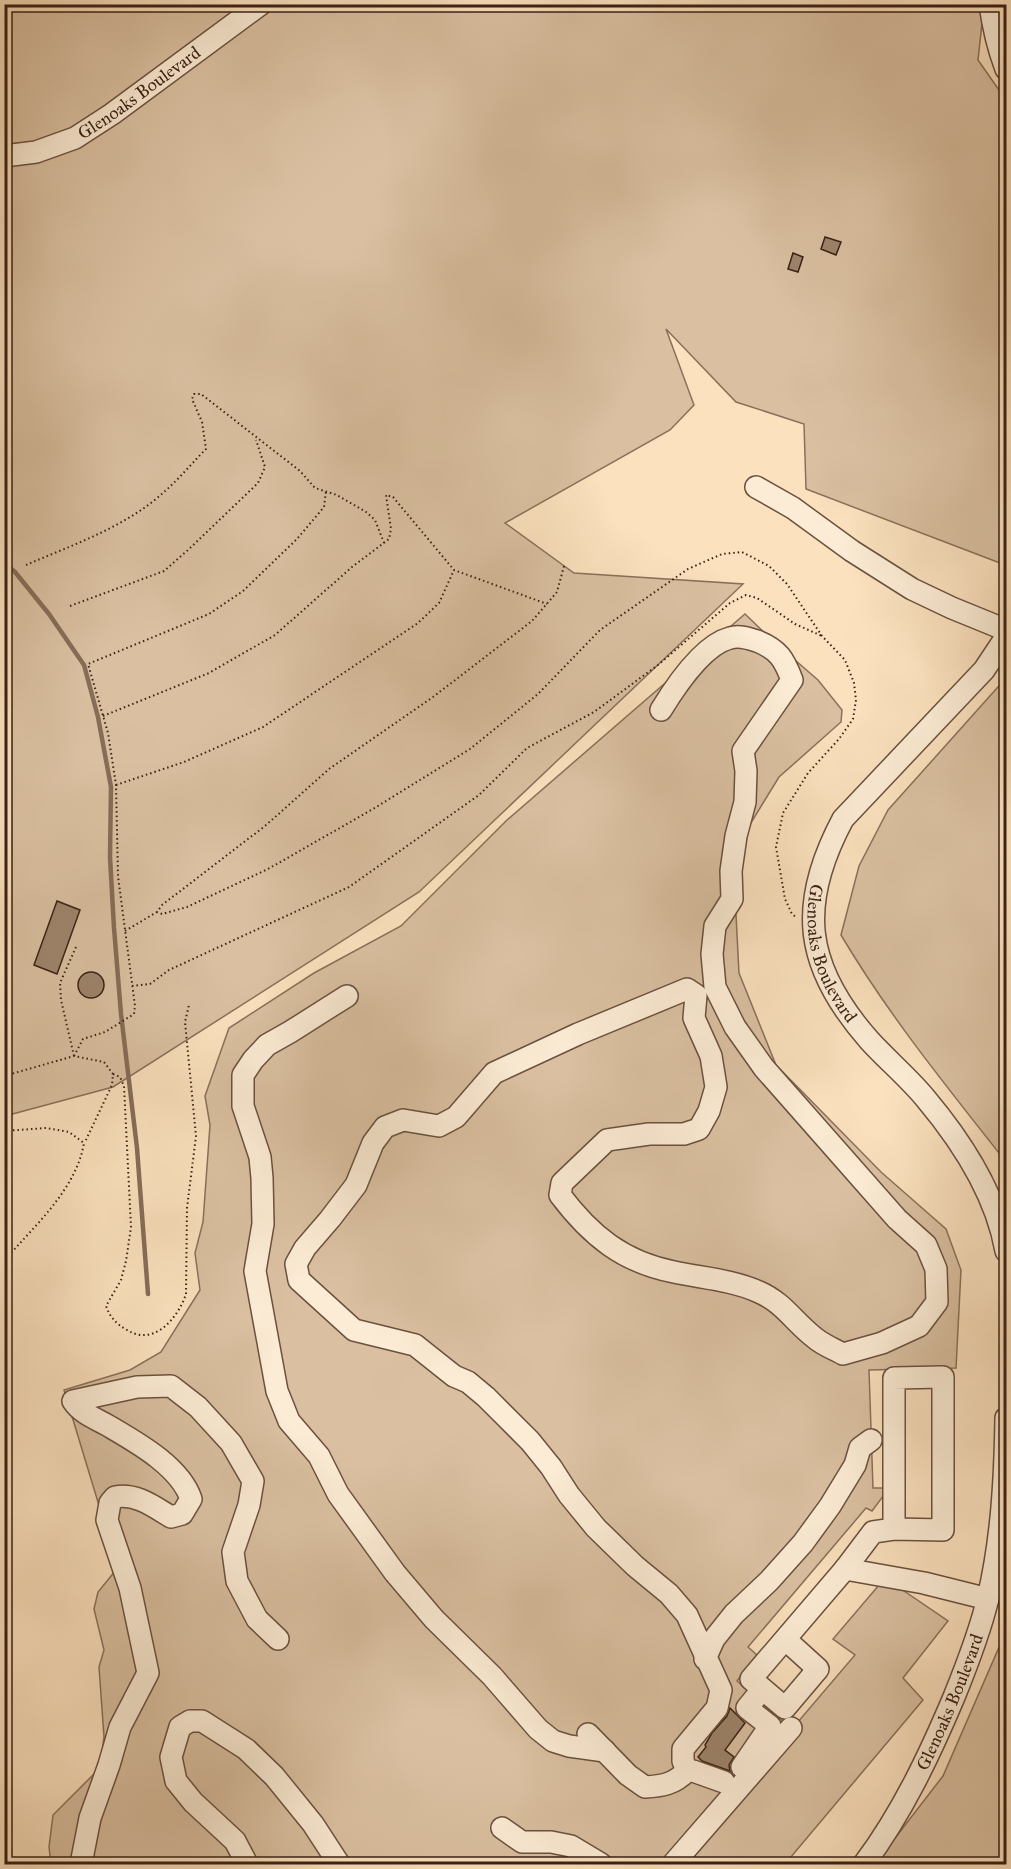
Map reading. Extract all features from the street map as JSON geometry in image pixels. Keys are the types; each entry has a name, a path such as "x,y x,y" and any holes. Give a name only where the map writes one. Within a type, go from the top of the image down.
{"street":[{"name":"Glenoaks Boulevard","path":"4,156 36,152 75,138 112,114 261,4"},
{"path":"990,4 1000,53 1006,69"},
{"path":"756,487 793,508 852,551 912,589 1006,630"},
{"path":"661,710 676,686 709,650 729,638 745,637 755,640 765,644 784,659 792,680 743,751 746,771 745,802 736,836 731,871 732,899 715,926 712,954 715,987 735,1027 764,1068 897,1219 926,1245 936,1269 937,1302 919,1326 882,1343 843,1354 815,1339 780,1303 757,1291 712,1279 672,1272 628,1257 602,1242 567,1204 560,1195 562,1183 607,1140 649,1134 684,1134 699,1129 709,1111 716,1087 711,1056 694,1018 696,995 687,989 578,1034 494,1073 456,1117 439,1126 403,1120 385,1127 373,1143 356,1185 305,1248 296,1264 299,1280 354,1330 415,1345 454,1376 468,1382 486,1397 530,1441 596,1528 635,1566 669,1594 687,1615 721,1690 717,1708 683,1749 683,1761 687,1771"},
{"name":"Glenoaks Boulevard","path":"1006,637 984,670 843,819 829,846 818,880 813,916 816,947 824,974 839,1001 869,1039 925,1097 962,1144 997,1216 1006,1251"},
{"path":"347,996 291,1032 267,1044 243,1075 243,1106 260,1157 262,1178 262,1224 255,1271 277,1391 289,1421 319,1456 338,1494 395,1573 434,1618 492,1676 538,1729 554,1741 605,1752"},
{"path":"786,1640 873,1532 894,1529 943,1530 943,1377 894,1378 894,1529"},
{"path":"81,1864 90,1818 110,1765 120,1726 148,1673 130,1588 107,1520 110,1503 115,1497 127,1495 143,1500 171,1517 182,1514 191,1498 187,1487 170,1467 117,1431 79,1409 73,1401 137,1387 171,1386 198,1407 231,1443 253,1480 249,1505 233,1552 237,1581 257,1619 278,1639"},
{"name":"Glenoaks Boulevard","path":"864,1864 904,1804 933,1747 967,1665 988,1599 1000,1532 1006,1418"},
{"path":"705,1659 714,1639 734,1614 769,1581 803,1543 830,1506 855,1465 860,1448 871,1440"},
{"path":"845,1569 924,1583 988,1599"},
{"path":"673,1864 770,1726 747,1708 756,1697"},
{"path":"247,1864 235,1841 193,1802 176,1781 171,1757 180,1728 190,1721 202,1721 246,1749 274,1776 313,1824 339,1864"},
{"path":"724,1793 791,1728"},
{"path":"588,1734 628,1775 645,1788 665,1786 679,1779 687,1771 693,1771 724,1793"},
{"path":"502,1828 522,1842 551,1842 571,1846 600,1864"}],"path":[{"path":"26,565 96,534 135,513 163,493 206,449 202,422 192,399 194,394 201,394 300,471 315,488 338,495 366,512 375,520 384,543"},
{"path":"70,606 164,571 188,550 258,483 265,467 255,437"},
{"path":"74,1056 83,1039 105,1032 134,1014 135,1006 118,876 116,784 108,733 88,664 209,614 243,591 297,539 324,507 326,491"},
{"path":"103,716 209,673 274,634 389,538 391,529 386,495 393,497 454,570 547,604"},
{"path":"157,912 162,914 187,907 268,869 374,809 470,749 538,694 600,630 688,569 722,554 742,552 769,566 787,584 822,636 845,660 854,683 856,700 853,719 839,739 808,773 783,813 776,847 785,899 792,914 815,933"},
{"path":"124,931 157,912 162,905 265,826 329,769 433,697 532,621 557,592 564,566"},
{"path":"116,784 184,762 263,727 418,623 439,603 454,570"},
{"path":"132,986 150,984 169,970 349,887 479,795 527,748 594,712 658,665 730,603 746,595 757,598 795,624 822,636"},
{"path":"74,1056 61,1000 60,983 76,947"},
{"path":"4,1076 74,1056 104,1062 113,1074 120,1077 124,1086 131,1227 121,1280 106,1306 109,1315 119,1326 144,1337 155,1333 169,1322 182,1306 186,1294 187,1208 196,1136 185,1030 189,1005"},
{"path":"4,1261 65,1190 81,1161 84,1143 112,1084 113,1074"},
{"path":"4,1131 46,1128 69,1132 84,1143"}],"shaded area":[{"path":"5,5 984,5 978,60 1006,100 1006,550 1000,563 806,489 804,424 736,402 666,329 694,405 670,430 505,523 574,573 743,584 419,892 113,1087 5,1116"},
{"path":"745,614 818,680 842,710 841,722 779,777 749,826 735,895 739,973 776,1065 881,1172 946,1229 961,1270 956,1368 869,1370 873,1488 885,1488 884,1495 872,1511 866,1508 748,1647 757,1655 737,1681 791,1728 671,1864 51,1864 49,1847 53,1815 100,1768 104,1737 99,1667 104,1650 94,1609 98,1592 120,1565 101,1512 64,1390 130,1370 161,1352 200,1290 195,1253 203,1222 210,1125 205,1096 229,1028 314,973 401,926 507,820"},
{"path":"1006,678 1006,1162 899,1023 841,935 859,866 888,810"},
{"path":"885,1578 948,1621 903,1678 923,1700 785,1864 677,1864 855,1655 833,1639"},
{"path":"1006,1610 1006,1864 875,1864 943,1776 1003,1638"}],"building":[{"path":"825,237 841,242 836,255 821,249"},
{"path":"793,253 803,257 798,272 788,269"},
{"path":"57,901 80,910 57,974 34,965"},
{"path":"91,972 101,975 104,985 101,995 91,998 81,995 78,985 81,975"},
{"path":"730,1708 745,1723 725,1750 734,1757 729,1765 730,1771 702,1761 698,1757 706,1747 712,1733 727,1716"}],"waterway":[{"path":"4,563 15,572 49,614 84,665 98,717 111,787 110,857 114,928 121,1014 137,1148 148,1294"}]}
